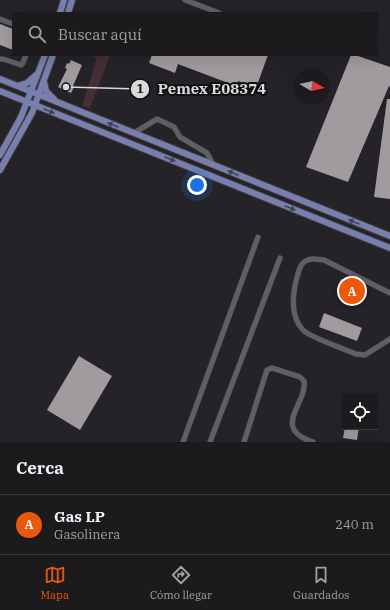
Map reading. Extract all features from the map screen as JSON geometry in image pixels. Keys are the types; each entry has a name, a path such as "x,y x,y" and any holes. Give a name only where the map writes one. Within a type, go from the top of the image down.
{"main road":[{"path":"60,12 64,0"},
{"path":"68,12 72,0"},
{"path":"0,155 15,129 45,56"},
{"path":"0,170 26,126 53,56"},
{"path":"17,86 30,81 39,72"},
{"path":"0,79 390,236"},
{"path":"44,81 44,88 47,93 62,104"},
{"path":"0,91 390,248"},
{"path":"373,241 377,231"}],"lane":[{"path":"185,0 216,12"},
{"path":"0,19 12,24"},
{"path":"0,59 21,65 26,56"},
{"path":"134,134 157,119 174,127 180,137 207,153 213,164"},
{"path":"183,442 258,237"},
{"path":"210,442 280,258"},
{"path":"390,293 324,260 311,259 302,263 299,270 295,283 293,301 298,322 307,333 356,354 365,355 390,339"},
{"path":"244,442 266,373 269,368 300,377 304,381 304,387 293,416 293,426 300,437 313,442"}],"shaded area":[{"path":"92,56 110,56 90,108 82,106 97,58"}],"building":[{"path":"0,24 12,29 12,50 0,45"},
{"path":"152,56 268,56 256,88 238,81 236,86 178,64 175,73 149,63"},
{"path":"351,56 358,56 390,67 390,87 389,86 348,182 306,167"},
{"path":"71,60 82,65 71,93 58,87 67,69 65,68 67,63 69,64"},
{"path":"387,99 390,99 390,199 374,197"},
{"path":"341,279 366,289 362,299 337,289"},
{"path":"324,313 362,328 357,341 319,327"},
{"path":"79,356 112,376 80,430 47,410"},
{"path":"344,430 359,430 357,440 343,438"}],"place":[{"name":"Pemex E08374","path":"66,87"},
{"name":"Gas LP","path":"352,291"}]}
